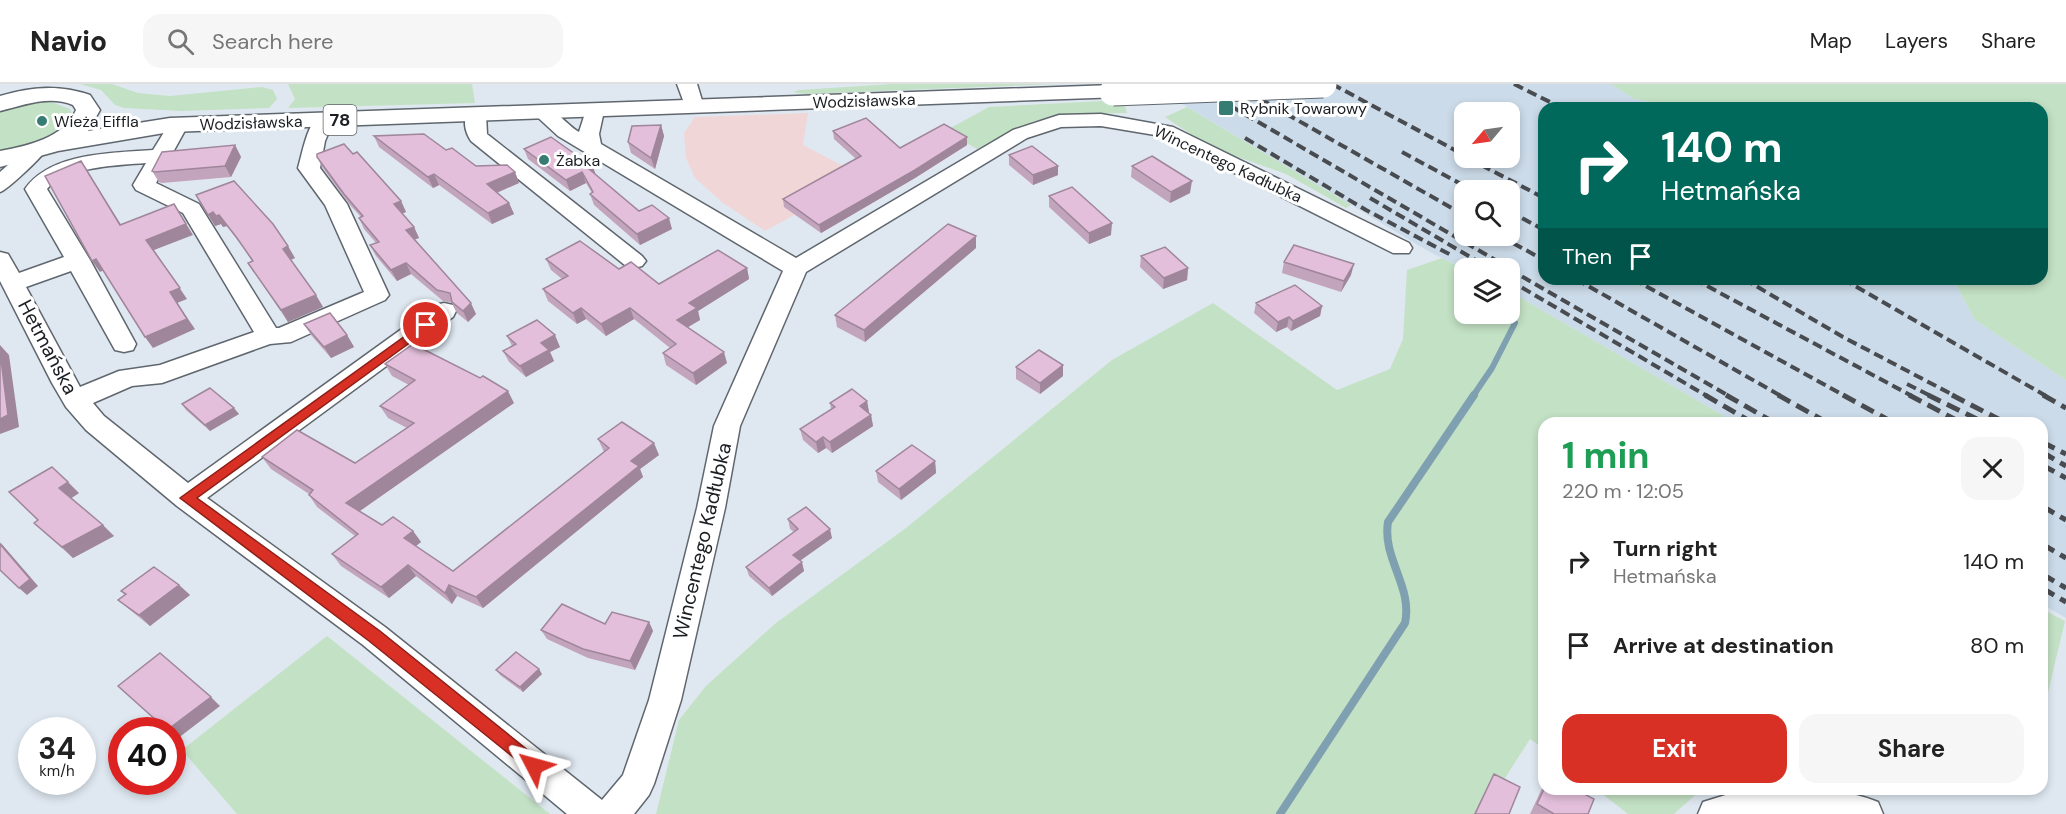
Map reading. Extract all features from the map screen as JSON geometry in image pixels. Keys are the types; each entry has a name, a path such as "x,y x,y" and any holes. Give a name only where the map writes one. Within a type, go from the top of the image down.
{"main road":[{"path":"0,103 19,84"},
{"name":"Wodzisławska","path":"43,147 174,125 1323,84"},
{"path":"0,103 56,89 82,100 87,106 87,114"},
{"name":"Wodzisławska","path":"87,114 174,125"},
{"name":"78","path":"0,159 43,147 82,123 87,114"}],"street":[{"path":"687,84 694,107"},
{"path":"591,147 589,134 594,111"},
{"path":"543,113 555,126 796,268"},
{"path":"476,115 475,130 478,137 634,261"},
{"path":"75,400 128,376 162,374 269,336 282,336 377,295 336,204 309,168 315,141 324,120"},
{"name":"Wincentego Kadłubka","path":"612,814 637,784 665,700 711,508 728,426 796,268 1020,135 1059,121 1101,120 1166,131 1401,248"},
{"path":"174,125 145,182 146,188 191,209 269,336"},
{"path":"0,186 16,166 43,147"},
{"path":"124,344 86,277 79,260 36,189 40,182 96,162 159,156"},
{"path":"7,271 79,260"},
{"name":"Hetmańska","path":"7,271 75,400 95,423 187,498 374,636 593,814"},
{"path":"187,498 444,311"},
{"path":"1715,814 1752,803 1773,802 1866,814"}],"shaded area":[{"path":"1149,84 1611,84 1634,99 1651,102 1538,102 1538,285 1956,285 1975,320 2066,380 2066,618 2048,608 2048,417 1726,417 1520,297 1520,258 1454,258 1454,264 1428,251"},
{"path":"808,113 803,145 864,177 765,231 723,203 695,178 686,158 684,133 695,117"}],"green space":[{"path":"80,84 112,84 138,93 170,96 262,87 273,90 277,99 269,108 182,111 124,108 115,105 101,90"},
{"path":"288,84 472,84 475,103 288,108 295,99"},
{"path":"893,84 1056,84 805,94 793,92"},
{"path":"1611,84 2066,84 2066,380 1975,320 1956,285 2048,285 2048,102 1651,102 1634,99"},
{"path":"1123,100 1127,113 1074,114 1034,121 977,149 945,131 989,107"},
{"path":"49,101 70,109 73,115 66,124 59,131 41,141 0,153 0,111 27,103"},
{"path":"1187,107 1351,205 1346,208 1286,174 1210,147 1165,117"},
{"path":"1442,258 1454,264 1454,324 1520,324 1520,297 1726,417 1538,417 1538,745 1530,739 1482,814 656,814 679,720 706,686 776,623 906,528 1112,360 1213,303 1337,390 1390,369 1403,339 1407,270"},
{"path":"2048,612 2065,621 2048,692"},
{"path":"327,636 550,814 237,814 186,755 186,747"},
{"path":"1604,795 1695,795 1674,814 1628,814"}],"building":[{"path":"866,118 900,148 944,124 967,137 819,225 783,199 861,156 833,131"},
{"path":"661,125 651,158 628,142 632,126"},
{"path":"424,134 446,150 452,148 476,166 507,165 515,172 487,184 509,203 488,213 434,174 428,177 374,136"},
{"path":"551,137 593,167 589,169 639,211 652,205 669,218 637,234 590,194 593,192 582,172 566,180 524,149"},
{"path":"344,144 353,154 357,152 401,201 394,204 414,227 406,230 471,303 463,311 452,302 450,293 437,290 406,263 391,270 370,245 379,242 359,218 363,216 317,157 317,154"},
{"path":"235,145 225,166 152,171 162,152"},
{"path":"1032,146 1058,166 1033,175 1009,155"},
{"path":"1152,156 1192,181 1171,192 1132,166"},
{"path":"81,161 120,225 174,204 186,224 146,240 180,288 170,292 187,319 145,337 96,259 92,261 45,176"},
{"path":"234,181 273,224 288,246 283,249 316,295 281,310 248,263 253,261 237,238 219,215 216,216 213,212 208,215 196,195"},
{"path":"1072,187 1112,223 1089,233 1049,196"},
{"path":"948,224 976,236 864,330 835,315"},
{"path":"580,241 619,269 631,262 659,284 718,250 747,268 689,303 697,308 677,320 724,352 693,373 663,353 676,344 630,308 601,324 581,308 573,313 543,289 568,276 546,259"},
{"path":"1294,245 1354,264 1344,281 1284,262"},
{"path":"1165,247 1188,268 1164,278 1141,256"},
{"path":"1295,285 1322,306 1293,321 1289,317 1278,322 1256,303"},
{"path":"330,313 347,335 324,347 304,324"},
{"path":"537,320 555,335 541,343 549,350 520,366 503,351 516,344 507,336"},
{"path":"413,344 480,378 483,376 508,391 346,503 382,525 393,517 413,531 404,538 453,571 609,448 598,439 622,422 654,443 631,461 639,466 476,597 449,585 445,593 408,565 381,587 332,554 358,534 309,495 313,490 262,457 297,430 355,463 414,423 380,406 415,380 385,364"},
{"path":"1039,350 1063,365 1040,383 1016,367"},
{"path":"0,352 8,415 0,419"},
{"path":"210,388 234,408 205,425 182,404"},
{"path":"852,389 867,401 860,406 871,415 830,442 823,437 816,442 800,429 835,407 830,403"},
{"path":"912,445 935,461 899,489 876,471"},
{"path":"52,467 68,482 59,488 103,525 62,547 34,523 38,520 9,492"},
{"path":"806,507 830,529 793,555 802,562 769,588 746,567 798,529 788,519"},
{"path":"0,544 30,579 19,588 0,570"},
{"path":"154,567 179,585 139,615 118,600 126,594 121,591"},
{"path":"562,604 605,624 612,612 649,622 630,661 583,649 541,630"},
{"path":"516,652 539,669 520,687 496,670"},
{"path":"160,653 211,697 184,717 153,717 118,686"},
{"path":"1494,774 1520,787 1509,814 1475,814"},
{"path":"1541,795 1586,795 1594,799 1588,814 1554,814 1537,804"}],"waterway":[{"path":"1473,396 1492,368 1514,324"},
{"path":"1280,814 1405,623 1405,597 1389,548 1388,522 1474,395"}],"railway":[{"path":"1177,84 1200,97"},
{"path":"1193,84 1492,258"},
{"path":"1234,84 1454,209"},
{"path":"1332,84 1454,150"},
{"path":"1514,84 1550,102"},
{"path":"1245,138 1366,210 1451,255"},
{"path":"1402,152 1454,180"},
{"path":"1487,168 1538,195"},
{"path":"1370,198 1472,258"},
{"path":"1520,217 1538,227"},
{"path":"1518,246 1538,257"},
{"path":"1520,275 1729,396"},
{"path":"1587,285 1781,396"},
{"path":"1644,285 1845,396"},
{"path":"1705,285 1912,396"},
{"path":"1754,285 1843,337 1955,396"},
{"path":"1853,285 2046,396"},
{"path":"1520,286 1707,396"},
{"path":"1907,384 1931,396"},
{"path":"1705,395 1743,417"},
{"path":"1726,395 1764,417"},
{"path":"1778,395 1817,417"},
{"path":"1843,395 1883,417"},
{"path":"1909,395 1951,417"},
{"path":"1928,395 1973,417"},
{"path":"1952,395 1994,417"},
{"path":"2043,395 2066,408"},
{"path":"2048,445 2066,454"},
{"path":"2048,456 2066,466"},
{"path":"2048,468 2066,478"},
{"path":"2048,510 2066,520"},
{"path":"2048,548 2066,558"},
{"path":"2048,578 2066,588"},
{"path":"2048,592 2066,602"}],"place":[{"name":"Rybnik Towarowy","path":"1226,108"},
{"name":"Wieża Eiffla","path":"42,121"},
{"name":"Żabka","path":"544,160"}],"route":[{"path":"426,325 187,498 374,636 534,766"}]}
